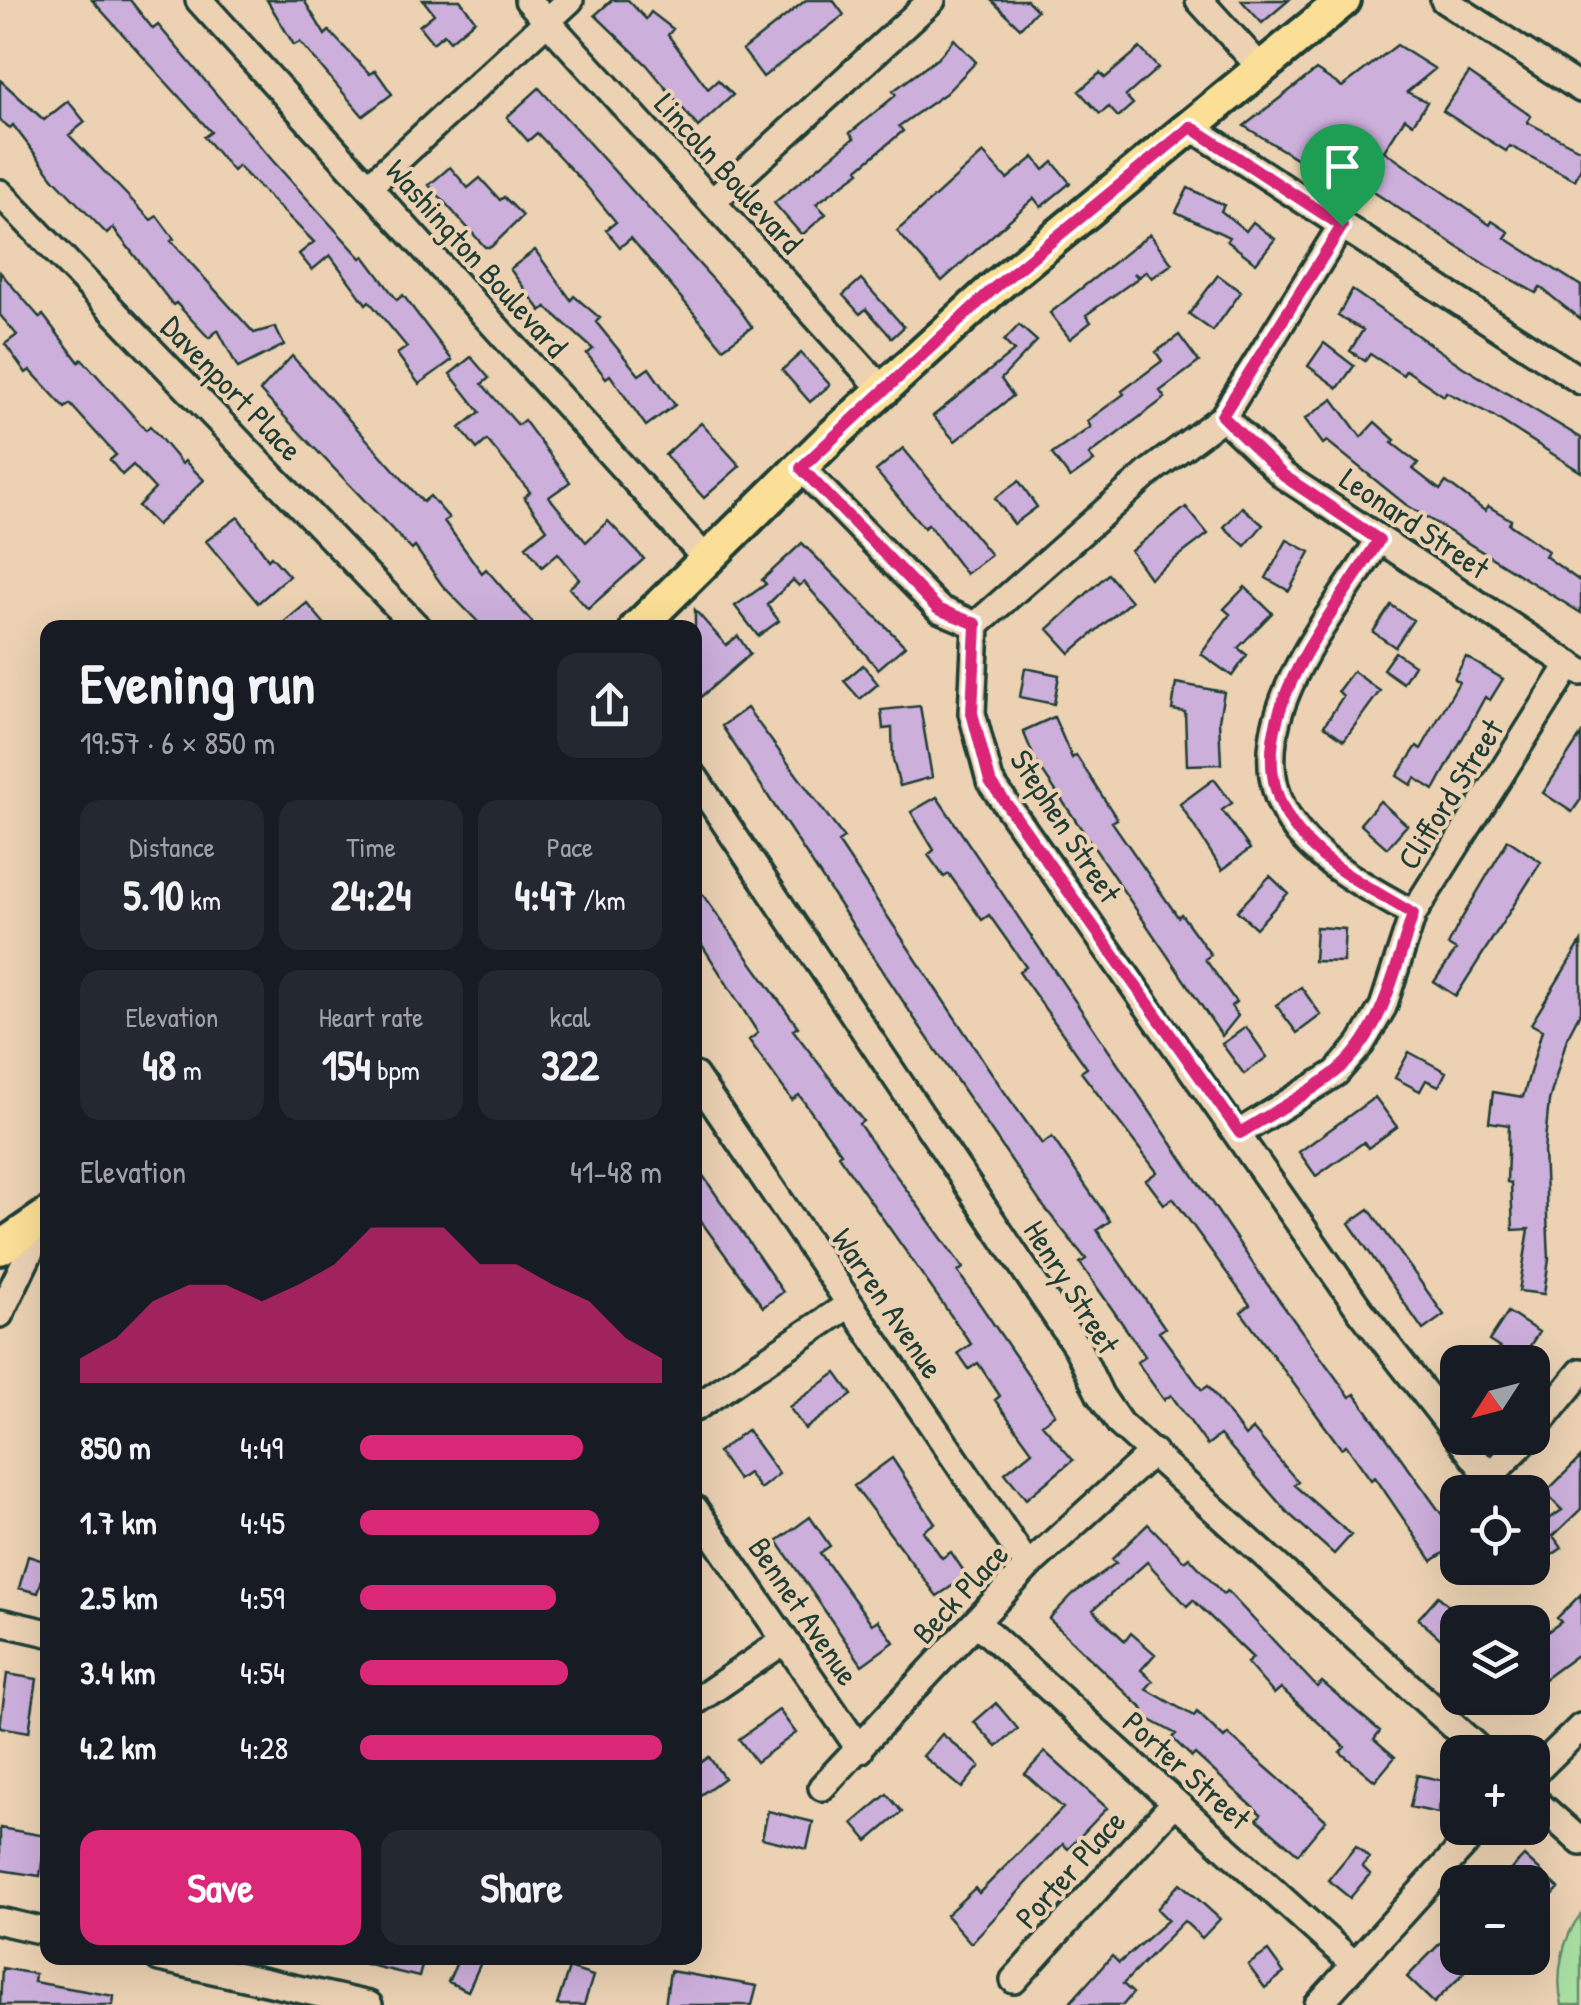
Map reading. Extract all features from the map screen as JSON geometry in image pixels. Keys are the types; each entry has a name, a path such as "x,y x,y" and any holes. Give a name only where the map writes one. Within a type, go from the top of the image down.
{"main road":[{"path":"645,620 882,390 993,289 1344,0"},
{"path":"0,1248 40,1221"}],"street":[{"name":"Washington Boulevard","path":"199,0 706,560"},
{"name":"Lincoln Boulevard","path":"528,0 882,390"},
{"path":"368,186 570,0"},
{"path":"712,202 932,0"},
{"path":"1199,0 1260,68"},
{"path":"1444,0 1581,89"},
{"path":"1191,127 1581,381"},
{"name":"Davenport Place","path":"0,193 410,620"},
{"path":"801,468 938,609 976,624 1152,470 1222,416 1342,226"},
{"name":"Leonard Street","path":"1222,416 1284,476 1575,668"},
{"path":"1379,540 1287,687 1270,738 1270,757 1278,794 1304,839 1324,858 1413,914"},
{"name":"Stephen Street","path":"976,624 972,713 990,781 1240,1133 1360,1310 1440,1414"},
{"name":"Clifford Street","path":"1240,1133 1336,1073 1361,1044 1383,1007 1413,914 1575,668"},
{"name":"Henry Street","path":"702,788 1078,1348 1100,1396 1120,1424 1463,1735"},
{"name":"Warren Avenue","path":"702,1086 1028,1566"},
{"path":"0,1314 40,1231"},
{"path":"702,1403 850,1304"},
{"path":"1550,1410 1581,1372"},
{"name":"Beck Place","path":"822,1787 1028,1566 1153,1452"},
{"name":"Stephen Street","path":"1472,1455 1480,1465 1495,1470 1510,1455"},
{"name":"Bennet Avenue","path":"702,1519 860,1750"},
{"path":"0,1622 40,1631"},
{"name":"Porter Street","path":"976,1622 1354,1965"},
{"path":"702,1697 784,1641"},
{"path":"1550,1757 1581,1727"},
{"name":"Porter Place","path":"1014,1980 1175,1802"},
{"path":"1550,1814 1581,1842"},
{"path":"1318,2005 1463,1845"},
{"path":"0,1922 40,1930"},
{"path":"190,1965 369,2005"}],"green space":[{"path":"1581,1914 1581,2005 1562,2005 1562,1957"}],"building":[{"path":"92,0 130,0 153,29 158,25 272,160 361,258 364,256 397,300 403,295 452,360 419,384 397,354 407,347 369,301 366,304 330,255 312,270 299,254 314,242 238,166 233,171 204,137 211,132"},
{"path":"267,0 304,0 325,35 329,31 370,74 375,70 392,94 363,116 300,42 294,45"},
{"path":"423,0 460,0 475,20 450,41 444,34 433,43 419,26 434,14"},
{"path":"612,0 628,0 646,19 651,12 673,29 668,35 708,89 718,80 733,95 698,127 647,65 595,15"},
{"path":"806,0 833,0 844,15 763,77 743,50"},
{"path":"991,0 1027,0 1037,10 1020,28"},
{"path":"1241,0 1289,0 1262,23"},
{"path":"954,39 976,62 946,93 899,126 903,131 858,169 860,172 816,204 826,214 802,235 774,203 854,138 850,133 896,95 893,91 938,58"},
{"path":"1397,45 1435,69 1407,92 1427,102 1413,124 1405,118 1384,151 1490,225 1492,221 1509,232 1505,238 1581,286 1581,320 1540,287 1536,293 1487,266 1340,170 1351,152 1318,131 1299,160 1244,126 1316,70 1342,87"},
{"path":"1140,48 1158,68 1126,96 1133,104 1118,117 1109,107 1100,114 1079,91 1100,73 1105,78"},
{"path":"1469,73 1531,116 1527,122 1581,150 1581,167 1575,180 1510,146 1506,151 1443,111"},
{"path":"0,80 44,120 68,101 85,122 69,135 151,220 157,216 174,239 171,241 254,333 275,327 284,345 238,368 218,330 209,338 176,303 173,305 113,228 107,234 54,179 13,125 10,128 0,120"},
{"path":"539,88 752,327 723,348 631,238 620,247 606,230 616,222 583,182 537,133 528,141 507,117"},
{"path":"983,153 1007,179 1034,157 1044,170 1053,162 1070,183 1041,207 1034,198 942,281 897,231"},
{"path":"450,167 468,188 480,178 500,200 504,197 523,216 491,247 485,247 429,185"},
{"path":"1188,188 1224,205 1221,211 1246,231 1253,222 1275,239 1256,263 1227,241 1229,237 1176,212"},
{"path":"1150,234 1172,264 1152,278 1146,271 1139,277 1134,273 1138,278 1086,315 1091,322 1070,339 1050,313"},
{"path":"535,250 571,300 574,296 600,318 596,322 639,375 649,368 675,405 646,426 610,375 606,378 587,354 593,349 546,307 541,311 510,269"},
{"path":"0,272 40,318 43,315 79,362 82,359 146,430 150,426 182,464 185,461 204,480 157,525 138,506 155,489 133,465 122,475 110,460 116,455 70,404 65,408 30,370 26,373 5,344 17,335 0,315"},
{"path":"1218,275 1241,292 1213,331 1189,314"},
{"path":"861,279 904,327 892,338 866,309 860,314 843,295"},
{"path":"1352,290 1463,367 1581,438 1581,472 1490,414 1446,392 1444,396 1406,370 1403,375 1370,354 1365,361 1350,351 1363,330 1338,316"},
{"path":"1019,325 1037,341 1001,379 1013,396 955,441 933,416 1014,351 1004,341"},
{"path":"1179,335 1199,362 1160,391 1165,398 1089,455 1094,461 1070,478 1052,454 1091,427 1087,421 1162,361 1156,352"},
{"path":"1324,343 1354,366 1338,388 1308,366"},
{"path":"801,353 830,385 810,402 782,370"},
{"path":"292,356 423,502 430,496 449,518 444,521 482,573 486,569 530,620 476,620 442,585 415,547 412,550 260,391"},
{"path":"471,357 489,378 482,384 518,425 524,420 570,482 549,497 586,542 608,521 644,559 588,609 569,588 579,579 558,553 542,567 526,546 547,529 524,497 530,492 487,440 477,449 460,428 480,412 450,374"},
{"path":"1333,399 1361,437 1375,422 1395,440 1392,443 1418,463 1413,469 1440,490 1446,482 1485,511 1488,506 1511,520 1509,524 1548,551 1545,556 1581,582 1581,613 1405,504 1327,441 1323,444 1305,419"},
{"path":"701,423 740,466 704,498 665,455"},
{"path":"903,448 991,555 966,574 928,524 924,528 876,471"},
{"path":"1019,481 1037,507 1014,524 995,498"},
{"path":"1186,507 1208,534 1150,578 1131,551"},
{"path":"1242,507 1263,525 1245,546 1224,527"},
{"path":"238,517 268,559 271,556 289,576 258,603 206,541"},
{"path":"1287,540 1310,552 1289,591 1266,578"},
{"path":"802,543 905,646 878,669 804,582 799,586 793,580 767,605 779,621 758,636 735,606 766,584 762,580"},
{"path":"1108,574 1131,601 1070,653 1048,629"},
{"path":"1245,587 1272,613 1238,648 1247,655 1232,676 1201,654 1230,614 1224,609"},
{"path":"307,603 321,620 287,620"},
{"path":"1391,605 1413,620 1395,647 1373,632"},
{"path":"695,610 726,645 738,636 750,654 702,696 702,620 695,620"},
{"path":"1395,652 1414,665 1403,683 1383,669"},
{"path":"1466,657 1503,679 1490,700 1485,697 1434,790 1415,778 1411,785 1397,776 1417,746 1421,749 1459,682 1454,679"},
{"path":"863,665 878,684 860,699 844,681"},
{"path":"1025,668 1059,675 1054,704 1020,697"},
{"path":"1353,671 1380,691 1344,740 1324,726 1343,696 1338,691"},
{"path":"1176,683 1224,692 1219,720 1221,764 1187,765 1185,712 1172,710"},
{"path":"920,706 932,777 900,786 893,760 892,728 883,729 881,710"},
{"path":"747,708 844,838 838,842 1001,1087 1042,1144 1052,1137 1110,1221 1097,1230 1165,1328 1159,1332 1202,1390 1208,1386 1245,1436 1253,1429 1298,1482 1294,1485 1351,1535 1334,1554 1288,1513 1220,1435 1207,1445 1171,1395 1164,1400 1137,1362 1145,1356 1080,1263 1086,1259 1040,1202 914,1018 722,726"},
{"path":"1054,717 1072,758 1076,755 1117,819 1112,822 1178,917 1181,914 1211,955 1205,959 1236,1002 1231,1006 1238,1016 1222,1036 1036,762 1023,731"},
{"path":"1581,735 1581,799 1572,812 1543,793"},
{"path":"1214,779 1232,803 1222,810 1250,849 1222,870 1180,804"},
{"path":"937,797 1262,1277 1350,1397 1355,1394 1440,1512 1440,1555 1432,1561 1375,1477 1371,1480 1346,1445 1341,1448 1241,1312 1250,1305 1173,1198 1164,1204 1146,1180 1157,1172 1081,1072 1087,1068 1019,972 1026,967 989,915 982,920 949,874 944,877 928,855 934,850 911,812"},
{"path":"1380,801 1407,825 1387,848 1360,824"},
{"path":"1508,840 1541,862 1456,996 1434,982 1456,950 1448,945 1459,923"},
{"path":"1270,876 1288,893 1256,928 1237,911"},
{"path":"702,894 798,1027 793,1030 863,1121 859,1124 963,1268 958,1272 1055,1414 1042,1424 1073,1460 1026,1499 1005,1473 1032,1451 995,1400 1000,1396 978,1363 969,1369 958,1353 971,1344 799,1095 792,1100 749,1040 758,1033 702,945"},
{"path":"1316,927 1345,929 1343,962 1314,961"},
{"path":"1581,942 1581,1011 1567,1038 1549,1101 1544,1151 1549,1259 1544,1294 1519,1291 1529,1229 1513,1230 1511,1183 1507,1182 1509,1125 1489,1122 1493,1092 1523,1097 1542,1030 1531,1024"},
{"path":"1301,987 1321,1015 1297,1033 1276,1005"},
{"path":"1246,1027 1267,1057 1244,1074 1222,1044"},
{"path":"1409,1052 1446,1072 1439,1086 1426,1080 1420,1091 1395,1078"},
{"path":"1375,1097 1397,1127 1368,1148 1364,1142 1316,1176 1299,1152"},
{"path":"702,1174 783,1292 763,1307 702,1223"},
{"path":"1369,1209 1444,1315 1423,1330 1349,1223"},
{"path":"1508,1312 1539,1332 1530,1345 1495,1345 1489,1341"},
{"path":"836,1373 852,1395 805,1429 789,1407"},
{"path":"747,1430 779,1474 760,1489 748,1473 738,1480 718,1452"},
{"path":"1581,1457 1581,1509 1553,1536 1562,1548 1550,1556 1550,1518 1562,1510 1550,1498 1550,1488"},
{"path":"892,1458 935,1523 923,1531 942,1558 951,1552 967,1576 937,1596 854,1486"},
{"path":"810,1517 830,1546 820,1553 872,1624 878,1620 894,1642 862,1665 777,1541"},
{"path":"1148,1524 1184,1561 1189,1557 1223,1594 1227,1591 1317,1687 1322,1682 1380,1731 1374,1739 1395,1757 1375,1781 1340,1752 1345,1747 1281,1688 1274,1694 1247,1663 1253,1658 1193,1600 1187,1606 1147,1562 1093,1610 1125,1641 1131,1633 1155,1654 1141,1670 1153,1681 1146,1689 1194,1716 1197,1712 1224,1738 1228,1734 1326,1820 1298,1854 1257,1819 1261,1814 1172,1738 1176,1734 1141,1715 1144,1710 1049,1619 1073,1594 1116,1563 1112,1559"},
{"path":"28,1556 40,1560 38,1593 19,1588"},
{"path":"1581,1594 1581,1652 1550,1675 1550,1630 1561,1622 1557,1618"},
{"path":"1438,1596 1448,1605 1440,1605 1440,1638 1418,1619"},
{"path":"7,1674 37,1679 29,1732 0,1727"},
{"path":"996,1703 1018,1729 997,1747 974,1722"},
{"path":"779,1710 796,1733 756,1762 739,1739"},
{"path":"942,1734 980,1766 962,1788 923,1756"},
{"path":"1045,1752 1107,1808 1068,1849 1063,1844 971,1943 946,1915 975,1888 979,1893 1063,1808 1025,1774"},
{"path":"709,1757 724,1778 702,1794 702,1762"},
{"path":"1417,1775 1440,1780 1438,1813 1410,1807"},
{"path":"887,1794 902,1812 868,1841 853,1823"},
{"path":"768,1811 813,1822 807,1849 762,1838"},
{"path":"0,1828 40,1835 40,1876 0,1870"},
{"path":"1356,1846 1369,1858 1362,1866 1370,1874 1350,1898 1328,1880"},
{"path":"1524,1856 1534,1865 1515,1865"},
{"path":"1550,1880 1559,1888 1550,1898"},
{"path":"1180,1883 1220,1919 1202,1938 1184,1921 1123,1984 1133,1993 1123,2005 1068,2005 1112,1956 1119,1963 1168,1920 1157,1909"},
{"path":"1440,1943 1440,1975 1462,1975 1434,2003 1407,1977"},
{"path":"1268,1951 1284,1973 1265,1988 1248,1965"},
{"path":"369,1965 422,1965 419,1977"},
{"path":"456,1965 480,1965 468,1991 448,1982"},
{"path":"2,1968 35,1974 34,1982 114,1996 113,2005 0,2005"},
{"path":"569,1968 593,1976 584,2005 557,2005"},
{"path":"670,1971 757,1986 752,2005 665,2005"}],"route":[{"path":"1191,127 1342,226 1222,416 1284,476 1379,540 1287,687 1270,738 1270,757 1278,794 1304,839 1324,858 1413,914 1383,1007 1361,1044 1336,1073 1240,1133 990,781 972,713 976,624 938,609 801,468 993,289 1191,127"}]}
